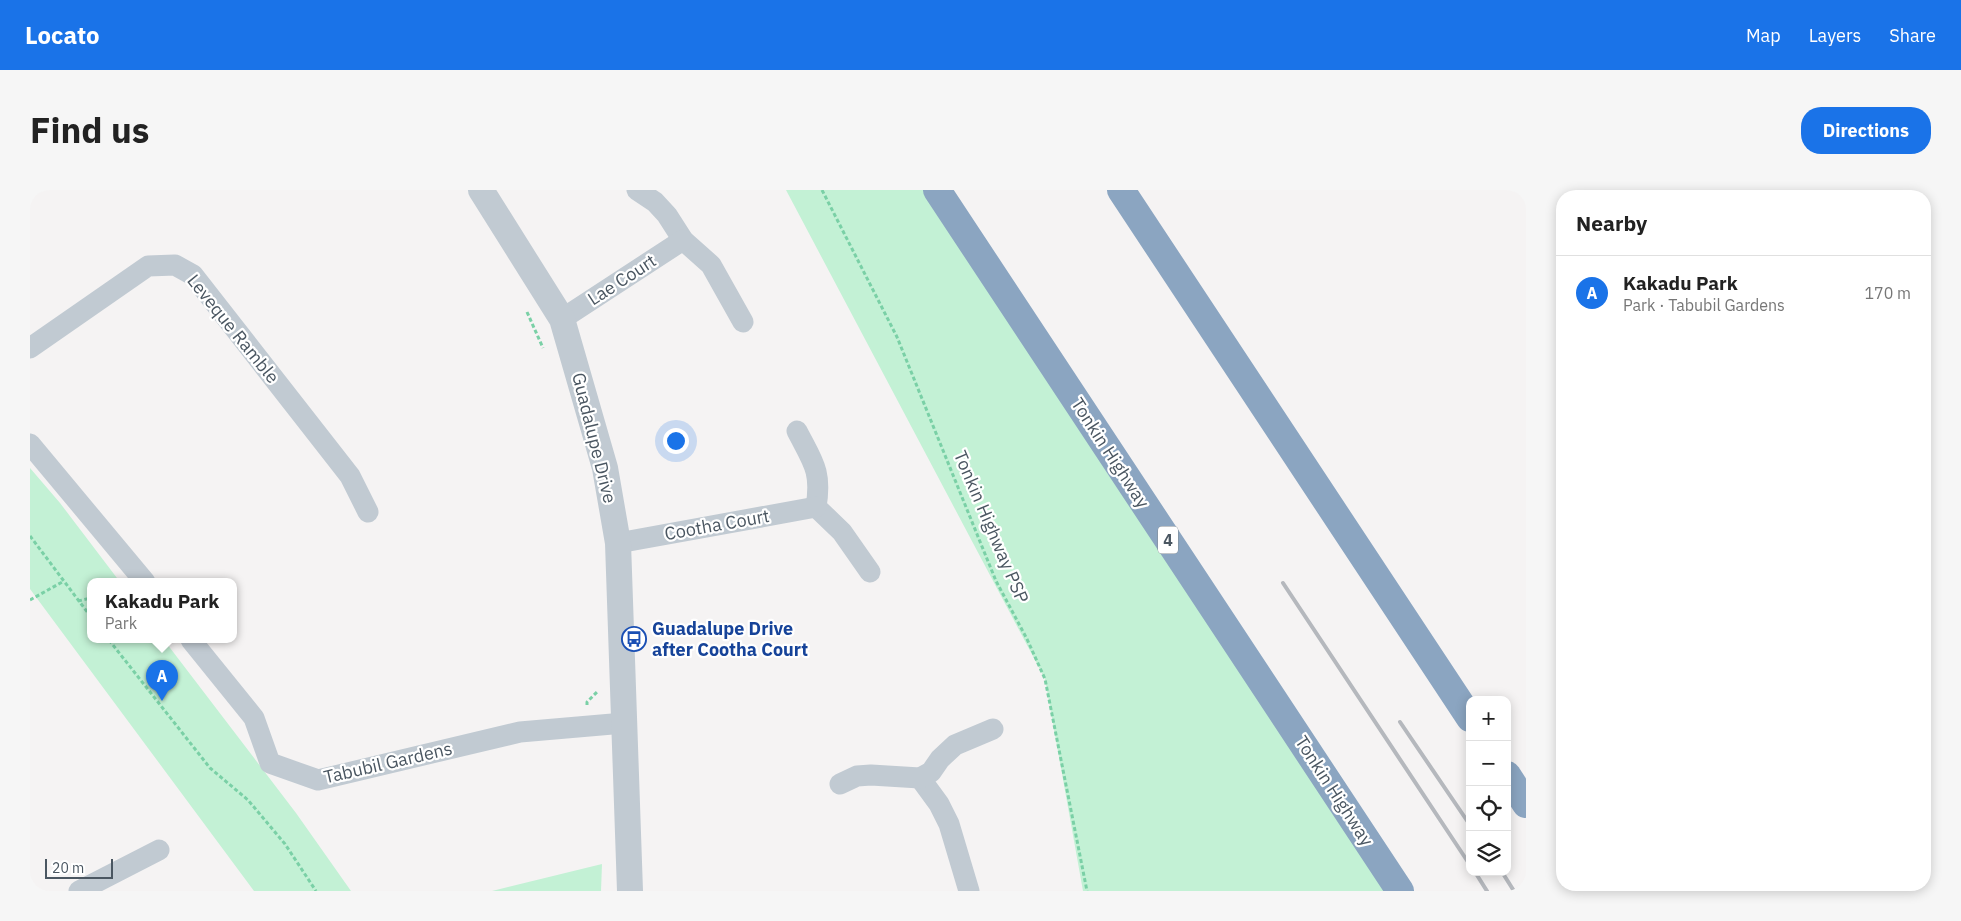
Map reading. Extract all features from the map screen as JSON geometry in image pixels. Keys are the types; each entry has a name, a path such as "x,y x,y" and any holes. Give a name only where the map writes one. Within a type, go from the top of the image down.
{"highway":[{"name":"Tonkin Highway","path":"936,190 1400,891"},
{"path":"1122,190 1466,712"},
{"path":"1511,781 1526,804"}],"street":[{"name":"Guadalupe Drive","path":"481,190 562,319 606,468 618,543 630,891"},
{"path":"637,190 655,202 667,215 683,240 711,265 742,322"},
{"name":"Lae Court","path":"562,319 683,240"},
{"name":"Leveque Ramble","path":"30,348 148,266 175,265 192,275 338,460 350,476 368,512"},
{"path":"797,432 817,470 816,507 842,532 870,572"},
{"path":"30,444 142,578"},
{"name":"Cootha Court","path":"618,543 816,507"},
{"name":"Tabubil Gardens","path":"194,643 254,718 270,763 318,780 520,732 624,723"},
{"path":"840,784 858,776 871,775 920,778 930,772 940,758 954,745 993,729"},
{"path":"920,778 939,804 949,824 969,891"},
{"path":"80,891 159,850"}],"path":[{"name":"Tonkin Highway PSP","path":"822,190 897,336 996,581 1027,639 1045,679 1087,891"},
{"path":"523,304 545,354"},
{"path":"30,536 87,612"},
{"path":"30,600 64,581"},
{"path":"78,601 87,599"},
{"path":"111,643 210,768 248,800 285,844 316,891"},
{"path":"589,726 587,702 598,691 600,683"}],"green space":[{"path":"786,190 924,190 1395,891 1083,891 1045,679"},
{"path":"30,468 60,503 117,578 87,578 87,643 166,643 296,813 351,891 254,891 30,589"},
{"path":"602,864 601,891 492,891"}],"railway":[{"path":"1283,583 1466,859"},
{"path":"1400,722 1466,819"},
{"path":"1478,876 1487,891"},
{"path":"1505,876 1514,891"}],"place":[{"name":"Guadalupe Drive after Cootha Court","path":"634,639"},
{"name":"Kakadu Park","path":"162,701"}]}
